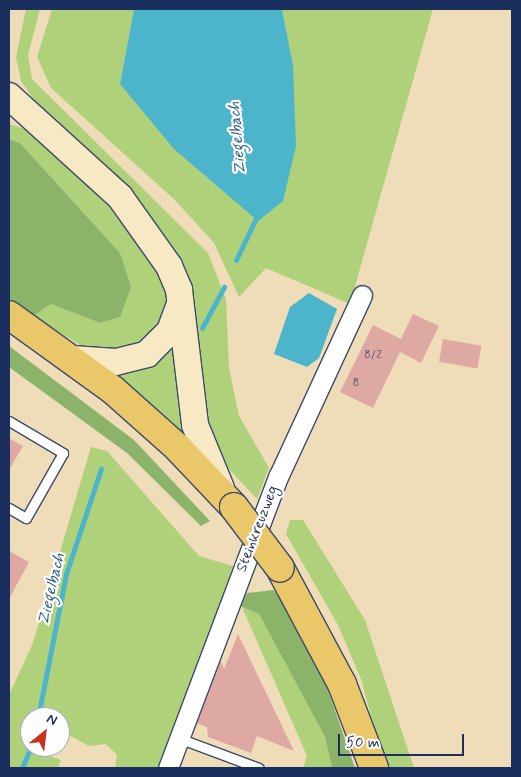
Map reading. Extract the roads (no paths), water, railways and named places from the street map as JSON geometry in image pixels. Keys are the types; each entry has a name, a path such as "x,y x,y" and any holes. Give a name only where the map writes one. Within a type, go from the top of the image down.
{"main road":[{"path":"9,96 92,168 137,217 169,266 180,300 194,425 208,464 232,504 280,568 342,684 374,768"},
{"path":"72,359 116,362 147,354 170,331 180,300"},
{"path":"9,315 72,359 152,423 232,504"}],"street":[{"name":"Steinkreuzweg","path":"168,768 181,739 279,475 362,295"}],"lane":[{"path":"9,421 63,453 26,518 9,508"},
{"path":"181,739 259,768"}],"water":[{"path":"134,9 282,9 293,65 296,146 283,201 258,221 174,149 120,84"},
{"path":"309,293 337,309 319,358 307,367 274,354 290,307"}],"waterway":[{"name":"Ziegelbach","path":"236,260 257,216"},
{"name":"Ziegelbach","path":"202,328 224,287"},
{"name":"Ziegelbach","path":"40,707 66,574 101,469"},
{"name":"Ziegelbach","path":"22,768 27,757"}]}
